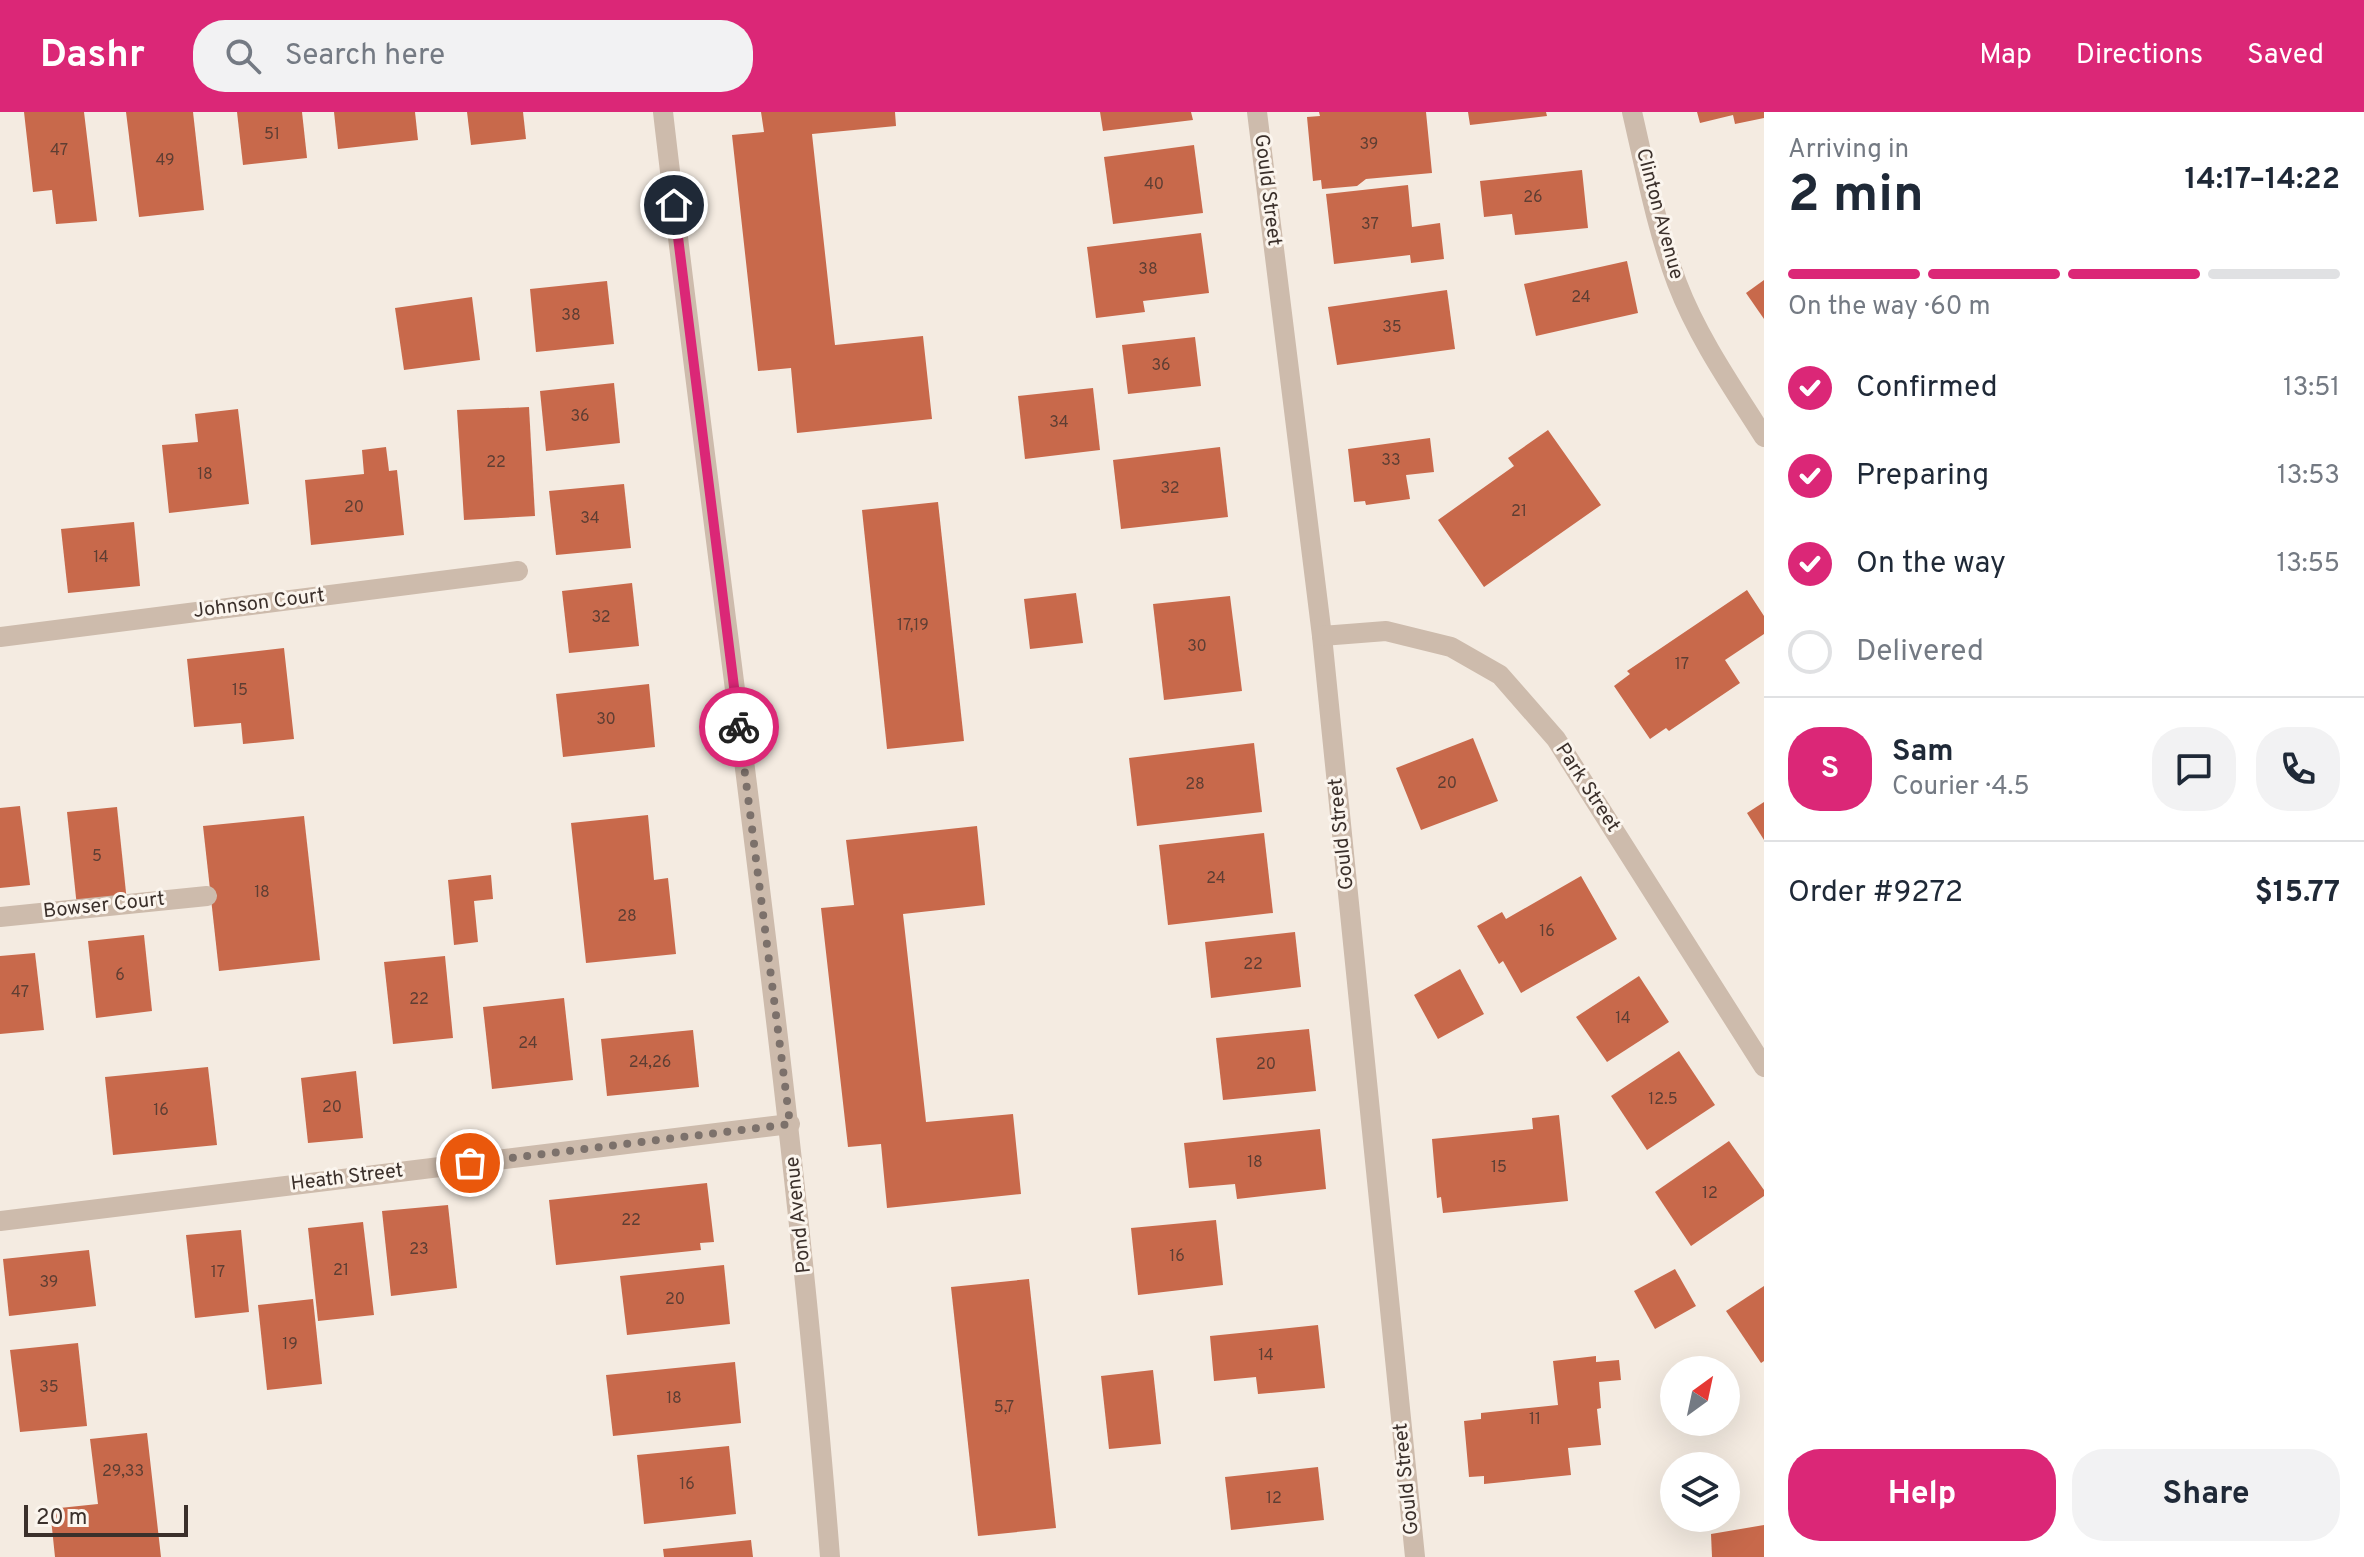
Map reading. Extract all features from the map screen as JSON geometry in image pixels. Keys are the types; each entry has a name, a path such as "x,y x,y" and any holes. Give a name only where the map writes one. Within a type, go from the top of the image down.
{"street":[{"name":"Pond Avenue","path":"663,112 790,1124 830,1557"},
{"name":"Gould Street","path":"1257,112 1322,636 1415,1557"},
{"name":"Clinton Avenue","path":"1632,112 1677,283 1714,358 1764,437"},
{"name":"Johnson Court","path":"0,637 518,571"},
{"name":"Park Street","path":"1322,636 1386,631 1451,647 1500,675 1556,739 1764,1067"},
{"name":"Bowser Court","path":"0,917 207,896"},
{"name":"Heath Street","path":"0,1221 790,1124"}],"building":[{"path":"24,112 84,112 97,221 56,224 52,190 33,192"},
{"path":"126,112 193,112 204,210 139,217"},
{"path":"237,112 302,112 307,158 243,165"},
{"path":"334,112 415,112 418,140 338,149"},
{"path":"467,112 523,112 526,139 471,145"},
{"path":"761,112 895,112 896,126 812,134 835,345 923,336 932,419 797,433 791,368 758,371 732,135 764,132"},
{"path":"1100,112 1191,112 1193,120 1103,131"},
{"path":"1319,112 1426,112 1432,173 1366,179 1357,186 1322,189 1321,180 1313,181 1307,117 1320,116"},
{"path":"1468,112 1546,112 1547,116 1470,125"},
{"path":"1697,112 1764,112 1764,118 1735,124 1733,115 1700,123"},
{"path":"1194,145 1203,213 1113,224 1104,157"},
{"path":"1582,170 1588,228 1515,235 1512,214 1484,217 1480,181"},
{"path":"1408,185 1412,227 1440,223 1444,259 1411,263 1410,255 1334,264 1326,194"},
{"path":"1201,233 1209,293 1143,301 1145,312 1096,318 1087,247"},
{"path":"1627,261 1638,313 1536,336 1524,284"},
{"path":"1764,280 1764,319 1746,293"},
{"path":"607,281 614,344 536,352 530,289"},
{"path":"1447,290 1455,349 1337,365 1328,307"},
{"path":"472,297 480,360 404,370 395,308"},
{"path":"1195,337 1201,386 1128,394 1122,345"},
{"path":"614,383 620,443 546,451 540,391"},
{"path":"1093,388 1100,450 1025,459 1018,396"},
{"path":"529,407 535,516 464,520 457,410"},
{"path":"238,409 249,504 169,513 162,445 198,442 195,414"},
{"path":"1548,430 1601,505 1484,587 1438,520 1514,466 1508,458"},
{"path":"1430,438 1434,472 1406,475 1410,499 1366,505 1365,501 1354,502 1348,449"},
{"path":"386,447 389,471 397,470 404,535 311,545 305,480 364,474 362,450"},
{"path":"1220,447 1228,517 1121,529 1113,460"},
{"path":"624,484 631,548 556,555 549,491"},
{"path":"938,502 964,741 887,749 862,510"},
{"path":"134,522 140,586 68,593 61,529"},
{"path":"632,583 639,646 569,653 562,591"},
{"path":"1747,590 1764,616 1764,634 1725,660 1740,683 1669,731 1666,728 1650,739 1614,686 1630,674 1627,671"},
{"path":"1076,593 1083,643 1030,649 1024,599"},
{"path":"1230,596 1242,691 1164,700 1153,604"},
{"path":"284,648 294,739 243,744 241,723 194,727 187,659"},
{"path":"649,684 655,747 563,757 556,694"},
{"path":"1473,738 1498,801 1421,830 1396,768"},
{"path":"1254,743 1262,812 1137,826 1129,758"},
{"path":"1764,802 1764,840 1747,813"},
{"path":"20,806 30,885 0,888 0,808"},
{"path":"117,807 127,902 77,907 67,812"},
{"path":"648,815 654,880 668,878 676,954 586,963 571,823"},
{"path":"304,816 320,960 219,971 203,826"},
{"path":"977,826 985,905 903,914 926,1122 1013,1114 1021,1194 887,1208 881,1144 848,1147 821,908 854,905 846,840"},
{"path":"1264,833 1273,913 1168,925 1159,845"},
{"path":"491,875 493,899 474,901 478,942 454,945 448,880"},
{"path":"1581,876 1617,939 1521,993 1503,961 1499,964 1477,926 1502,912 1506,919"},
{"path":"1295,932 1301,987 1211,998 1205,942"},
{"path":"144,935 152,1011 96,1018 88,941"},
{"path":"35,953 44,1030 0,1034 0,956"},
{"path":"445,956 453,1038 393,1044 384,962"},
{"path":"1460,969 1484,1014 1438,1039 1414,995"},
{"path":"1639,976 1669,1022 1607,1062 1576,1017"},
{"path":"564,998 573,1080 492,1089 483,1007"},
{"path":"1309,1029 1316,1091 1223,1100 1216,1038"},
{"path":"693,1030 699,1087 607,1096 601,1039"},
{"path":"1679,1051 1715,1105 1647,1150 1611,1096"},
{"path":"208,1067 217,1145 113,1155 105,1077"},
{"path":"356,1071 363,1138 308,1143 301,1078"},
{"path":"1559,1115 1568,1201 1443,1213 1441,1197 1437,1198 1432,1139 1533,1129 1532,1118"},
{"path":"1320,1129 1326,1189 1237,1199 1235,1184 1189,1188 1184,1143"},
{"path":"1729,1141 1764,1190 1764,1196 1691,1246 1655,1192"},
{"path":"707,1183 714,1242 700,1243 701,1250 556,1265 549,1200"},
{"path":"448,1205 457,1288 391,1296 382,1211"},
{"path":"1216,1220 1223,1285 1138,1295 1131,1228"},
{"path":"363,1222 374,1315 318,1321 308,1228"},
{"path":"241,1230 249,1312 195,1318 186,1235"},
{"path":"89,1250 96,1306 9,1316 3,1259"},
{"path":"724,1265 730,1324 627,1335 620,1276"},
{"path":"1675,1269 1696,1306 1655,1329 1634,1291"},
{"path":"1029,1279 1056,1528 978,1536 951,1287"},
{"path":"1764,1286 1764,1361 1761,1363 1726,1311"},
{"path":"313,1299 322,1384 267,1390 258,1305"},
{"path":"1318,1325 1325,1388 1258,1394 1256,1377 1214,1381 1210,1336"},
{"path":"78,1343 87,1426 20,1432 10,1350"},
{"path":"1596,1356 1596,1362 1619,1360 1621,1380 1599,1382 1601,1408 1597,1409 1601,1445 1568,1448 1571,1475 1484,1484 1484,1476 1469,1477 1464,1421 1481,1419 1481,1413 1558,1405 1553,1361"},
{"path":"735,1362 741,1423 613,1436 606,1375"},
{"path":"1153,1370 1161,1444 1109,1449 1101,1376"},
{"path":"147,1433 161,1557 55,1557 50,1509 98,1504 90,1439"},
{"path":"729,1446 736,1514 644,1524 637,1455"},
{"path":"1318,1467 1324,1520 1231,1530 1225,1477"},
{"path":"1764,1525 1764,1557 1712,1557 1711,1534 1740,1532 1740,1529"},
{"path":"751,1540 753,1557 664,1557 663,1549"}],"way so far":[{"path":"470,1163 790,1124 739,727"}],"route":[{"path":"674,205 739,727"}]}
